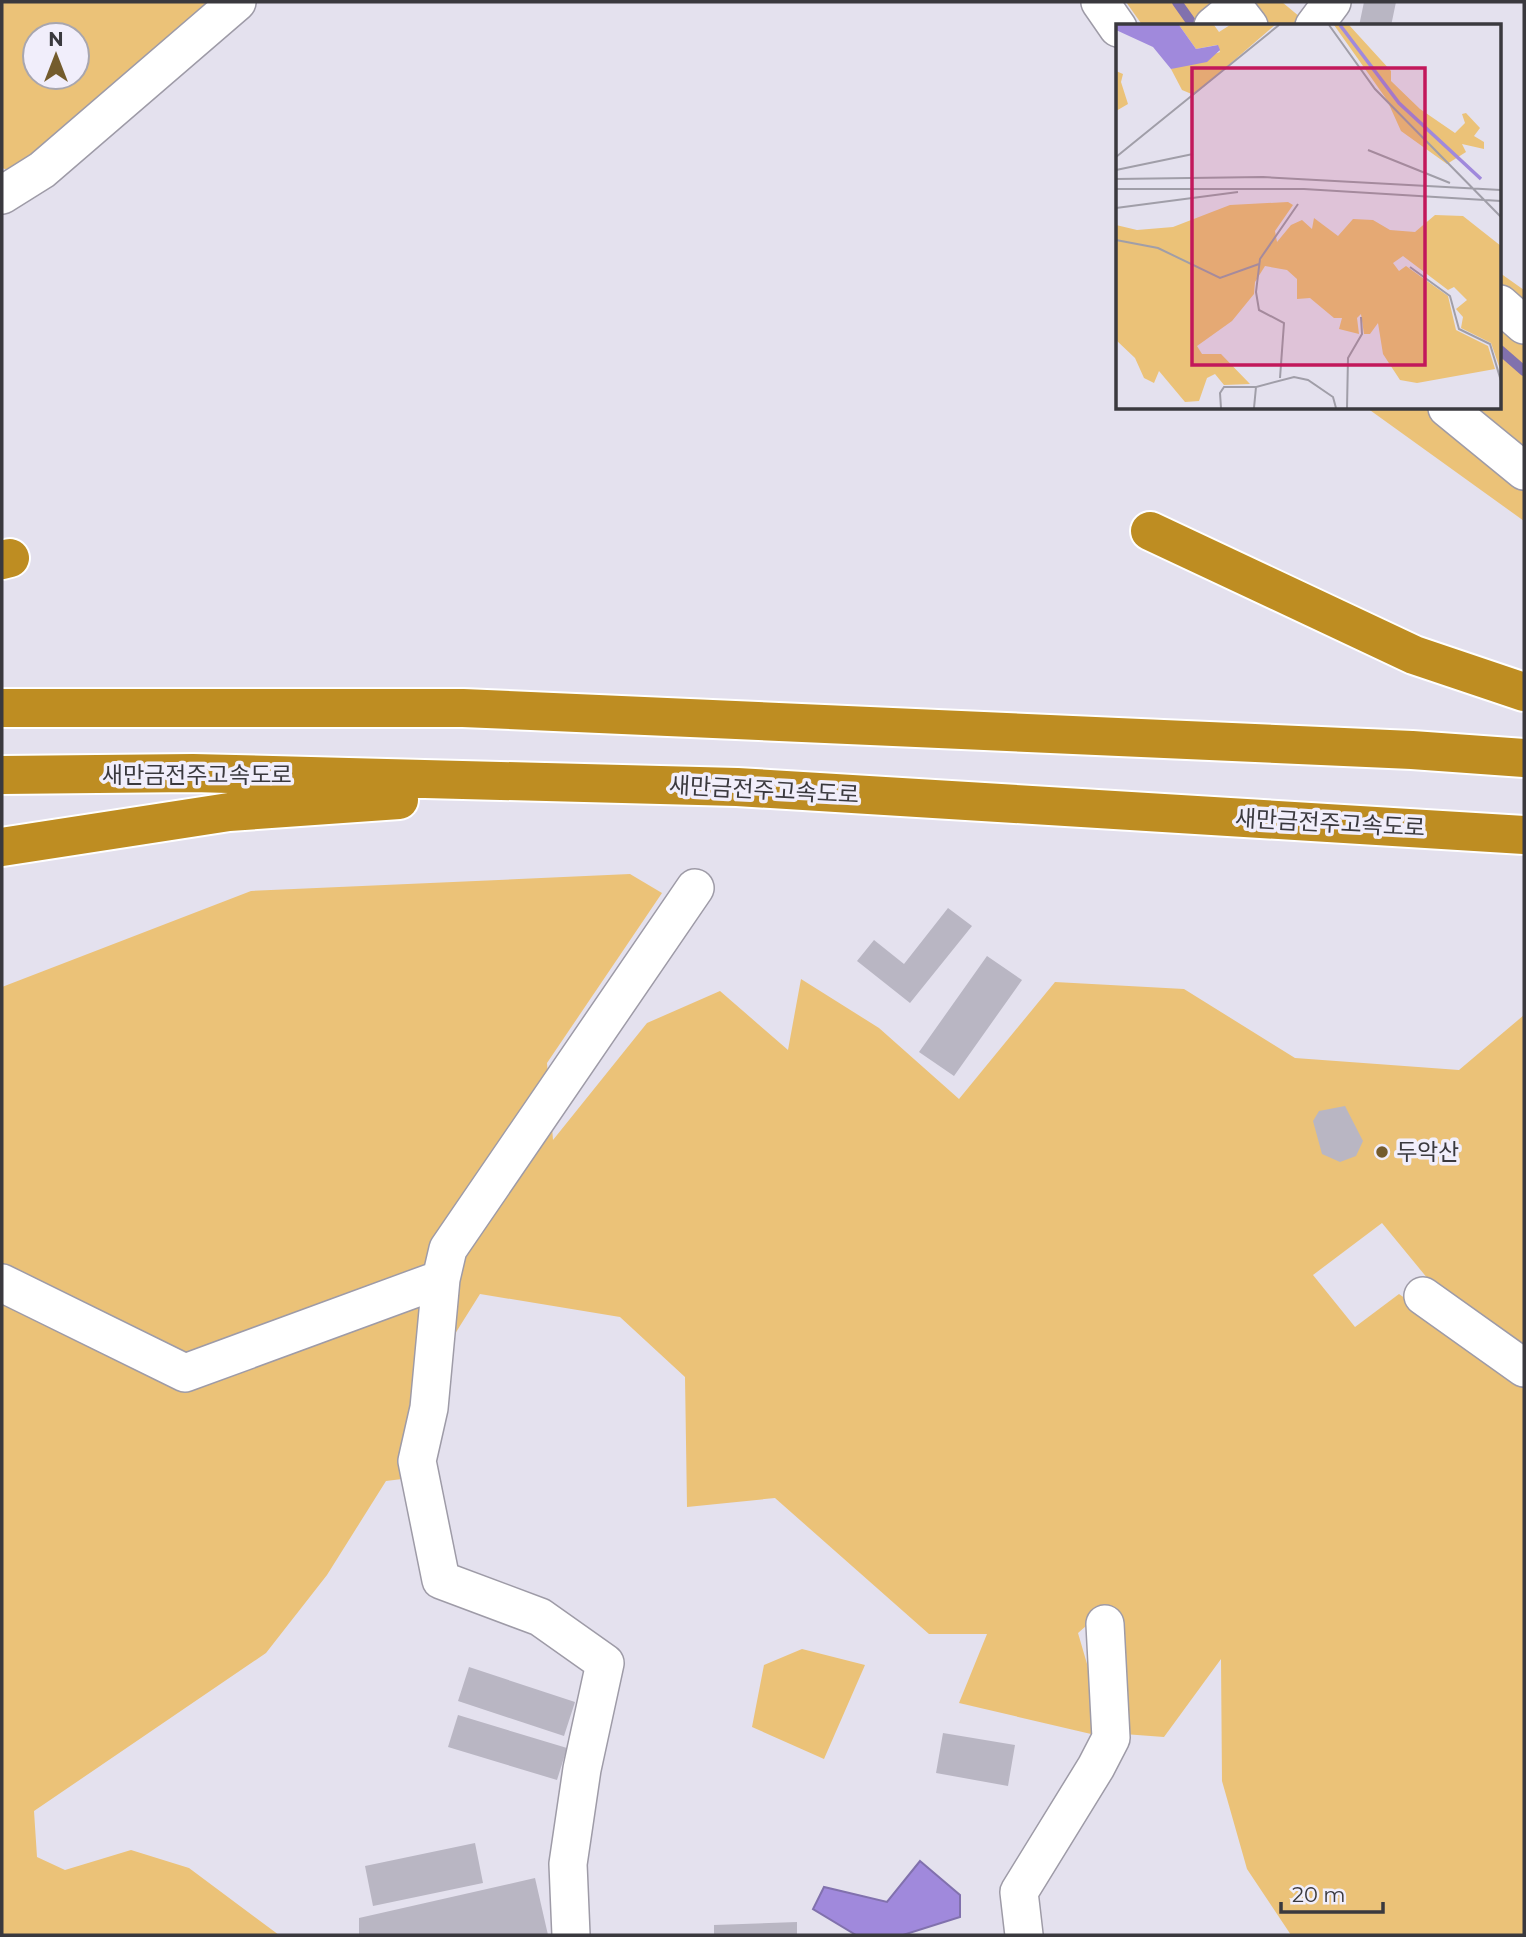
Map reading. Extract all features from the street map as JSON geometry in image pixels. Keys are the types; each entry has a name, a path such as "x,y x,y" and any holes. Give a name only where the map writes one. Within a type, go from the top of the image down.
{"highway":[{"path":"1150,531 1414,655 1524,692"},
{"path":"2,708 463,708 1398,749 1524,758"},
{"name":"새만금전주고속도로","path":"2,775 193,773 751,788 1524,835"},
{"path":"2,847 229,812 643,785"}],"street":[{"path":"2,195 42,170 237,2"},
{"path":"1100,2 1116,25"},
{"path":"1316,24 1332,2"},
{"path":"1502,306 1524,325"},
{"path":"1449,410 1524,471"},
{"path":"571,1935 568,1864 582,1769 605,1663 540,1617 441,1580 417,1461 429,1408 441,1279 449,1250 695,888"},
{"path":"2,1283 185,1373 441,1279"},
{"path":"1423,1296 1524,1368"},
{"path":"1024,1935 1019,1892 1111,1738 1105,1623"}],"shaded area":[{"path":"2,2 218,2 14,172 2,168"},
{"path":"1126,2 1282,2 1300,17 1301,24 1142,24"},
{"path":"1502,274 1524,290 1524,521 1370,410 1502,410"},
{"path":"630,874 662,893 547,1063 553,1140 647,1023 720,991 788,1050 801,979 879,1028 959,1099 1055,982 1184,989 1295,1058 1459,1070 1524,1015 1524,1349 1442,1296 1382,1223 1313,1275 1355,1327 1399,1294 1524,1382 1524,1935 1291,1935 1247,1869 1222,1781 1221,1659 1164,1737 1124,1734 1123,1660 1109,1606 1078,1633 1092,1681 1091,1734 959,1703 987,1634 929,1634 775,1498 687,1507 685,1377 620,1317 480,1294 416,1396 410,1478 386,1481 327,1575 266,1653 34,1811 37,1857 65,1870 131,1850 189,1868 279,1935 2,1935 2,987 251,891"},
{"path":"802,1649 865,1665 824,1759 752,1727 764,1665"},
{"path":"920,1861 960,1895 960,1917 903,1935 856,1935 813,1909 824,1887 887,1902"}],"building":[{"path":"1364,2 1396,2 1391,24 1359,24"},
{"path":"948,908 972,926 910,1003 857,961 874,940 904,964"},
{"path":"987,956 1022,980 954,1076 919,1052"},
{"path":"1345,1106 1363,1141 1356,1156 1340,1162 1322,1154 1313,1121 1319,1111"},
{"path":"469,1667 575,1702 564,1736 458,1701"},
{"path":"458,1715 567,1748 557,1780 448,1747"},
{"path":"943,1733 1015,1745 1008,1786 936,1773"},
{"path":"475,1843 483,1883 373,1906 365,1866"},
{"path":"535,1878 548,1935 359,1935 359,1918"},
{"path":"797,1922 797,1935 714,1935 714,1925"}],"waterway":[{"path":"1177,2 1193,24"},
{"path":"1502,352 1524,371"}],"place":[{"name":"두악산","path":"1382,1152"}]}
